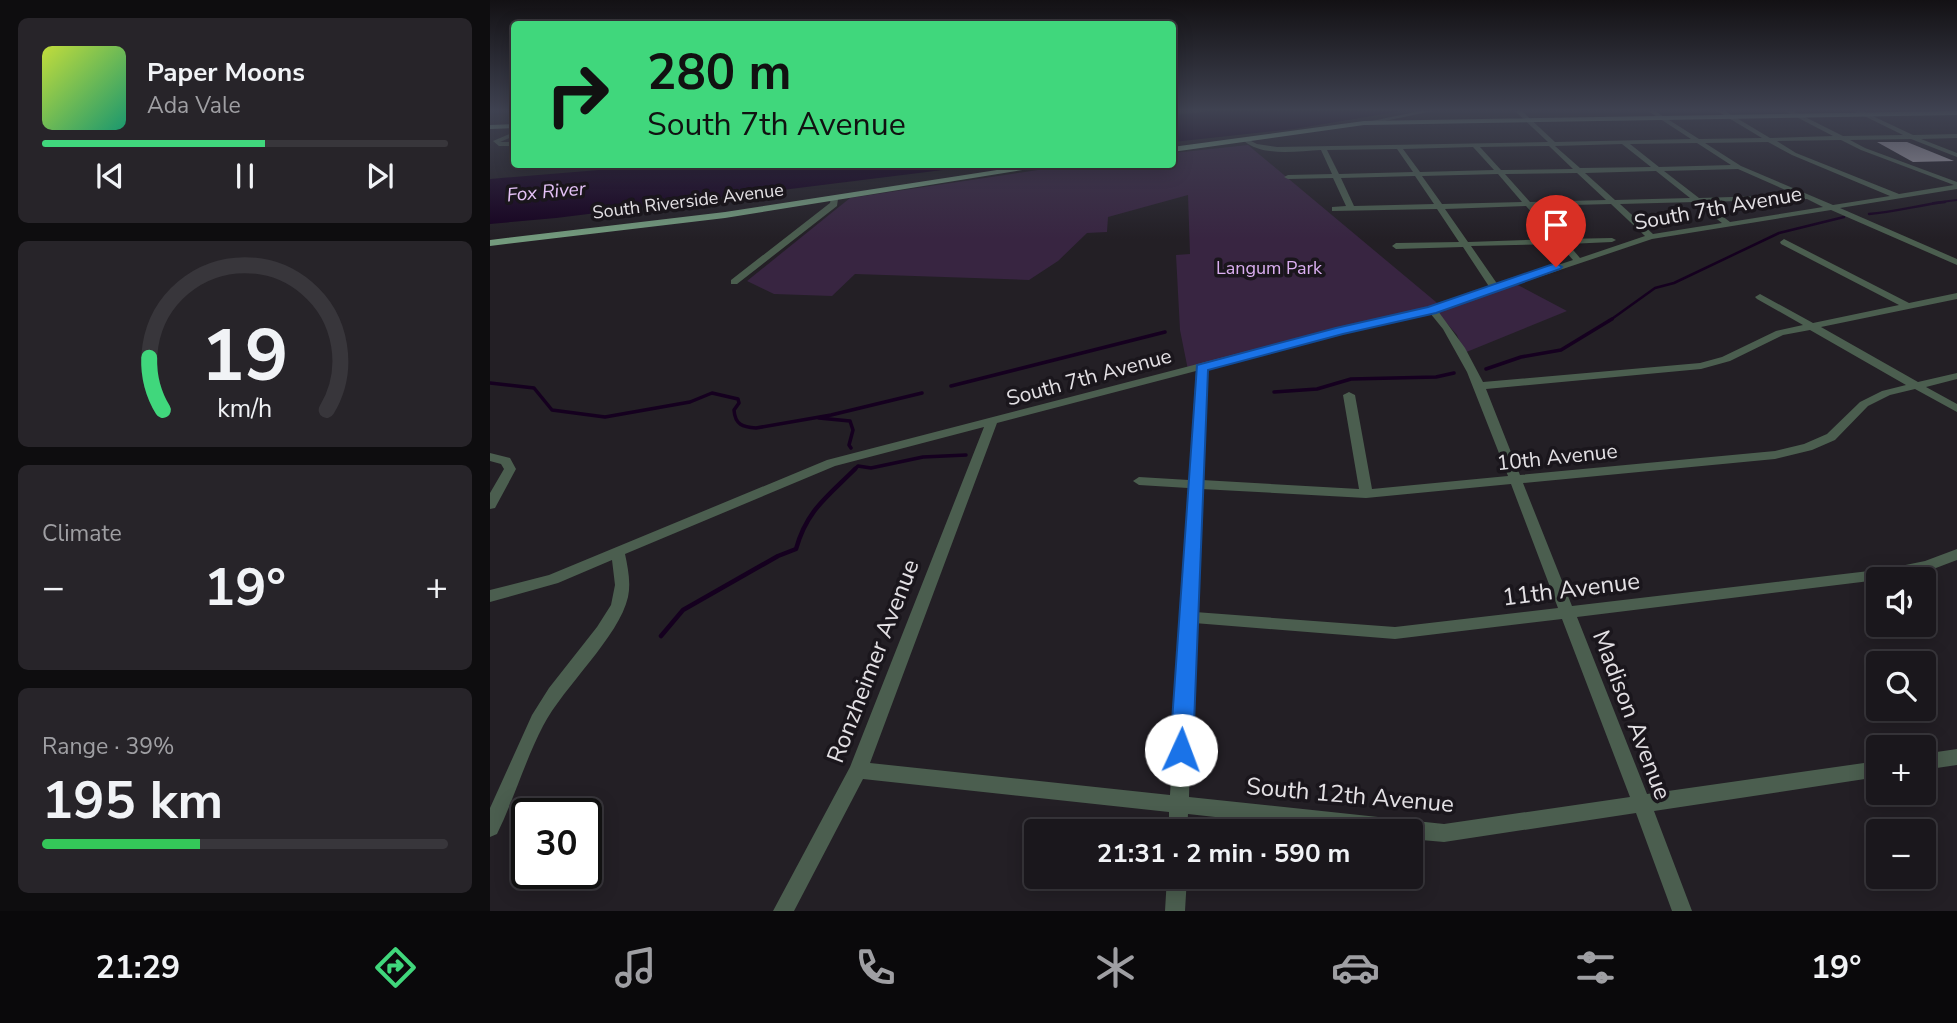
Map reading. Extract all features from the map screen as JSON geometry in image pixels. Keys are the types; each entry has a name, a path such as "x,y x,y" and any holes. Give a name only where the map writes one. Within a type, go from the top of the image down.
{"main road":[{"name":"South Riverside Avenue","path":"490,243 725,215 1031,168"}],"street":[{"path":"1326,154 1351,208"},
{"path":"1404,154 1495,288"},
{"path":"1482,154 1577,260"},
{"path":"1561,154 1651,237"},
{"path":"1637,154 1728,224"},
{"path":"1717,154 1739,167 1957,262"},
{"path":"1795,154 1899,197"},
{"path":"1879,154 1957,186"},
{"path":"1288,177 1739,167"},
{"name":"South 7th Avenue","path":"490,596 552,579 831,463 1340,330 1432,310 1651,237 1957,186"},
{"path":"1335,209 1808,197"},
{"path":"734,282 834,204 834,199"},
{"path":"1396,246 1612,240"},
{"path":"1784,242 1906,306"},
{"path":"1477,386 1701,366 1726,359 1780,333 1957,296"},
{"path":"1760,297 1957,409"},
{"name":"Madison Avenue","path":"1432,310 1454,335 1477,386 1568,613 1682,911"},
{"path":"1178,819 1202,368"},
{"name":"10th Avenue","path":"1139,481 1366,494 1775,455 1831,437 1864,404 1886,393 1957,376"},
{"path":"1349,396 1366,494"},
{"name":"Ronzheimer Avenue","path":"783,911 858,770 992,422"},
{"path":"490,457 506,461 510,468 490,505"},
{"path":"490,828 508,795 525,745 544,708 565,677 606,627 619,603 623,579 618,552"},
{"name":"11th Avenue","path":"1187,617 1395,632 1886,574 1928,566 1957,554"},
{"path":"1936,760 1957,757"},
{"name":"South 12th Avenue","path":"858,770 1444,833 1866,771"},
{"path":"1175,911 1176,889"}],"green space":[{"name":"Langum Park","path":"1176,154 1258,154 1442,307 1514,283 1567,311 1464,353 1457,335 1435,310 1188,370 1180,330 1176,255 1190,254 1188,195 1108,217 1107,232 1087,233 1058,261 1029,280 855,274 832,296 774,294 747,281 850,198 1052,168 1176,168"}],"water":[{"name":"Fox River","path":"623,168 959,168 490,224 490,179"}],"building":[{"path":"1898,154 1935,154 1954,161 1913,162"}],"waterway":[{"path":"1933,203 1957,200"},
{"path":"1869,214 1945,202"},
{"path":"1611,320 1655,288 1674,283 1779,233 1844,217"},
{"path":"1486,369 1521,357 1561,350 1611,320"},
{"path":"951,386 1165,332"},
{"path":"1274,392 1317,389 1351,379 1436,377 1454,373"},
{"path":"490,383 534,388 552,410 605,417 690,402 712,393 738,399 739,403 734,410 736,419 744,426 756,428 831,415 922,393"},
{"path":"819,418 850,421 853,430 849,445 851,448"},
{"path":"855,469 858,466 871,468 923,457 966,455"},
{"path":"661,636 683,610 778,556 796,549 812,514 855,469"}],"route":[{"path":"1181,750 1202,368 1340,330 1432,310 1556,267"}]}
